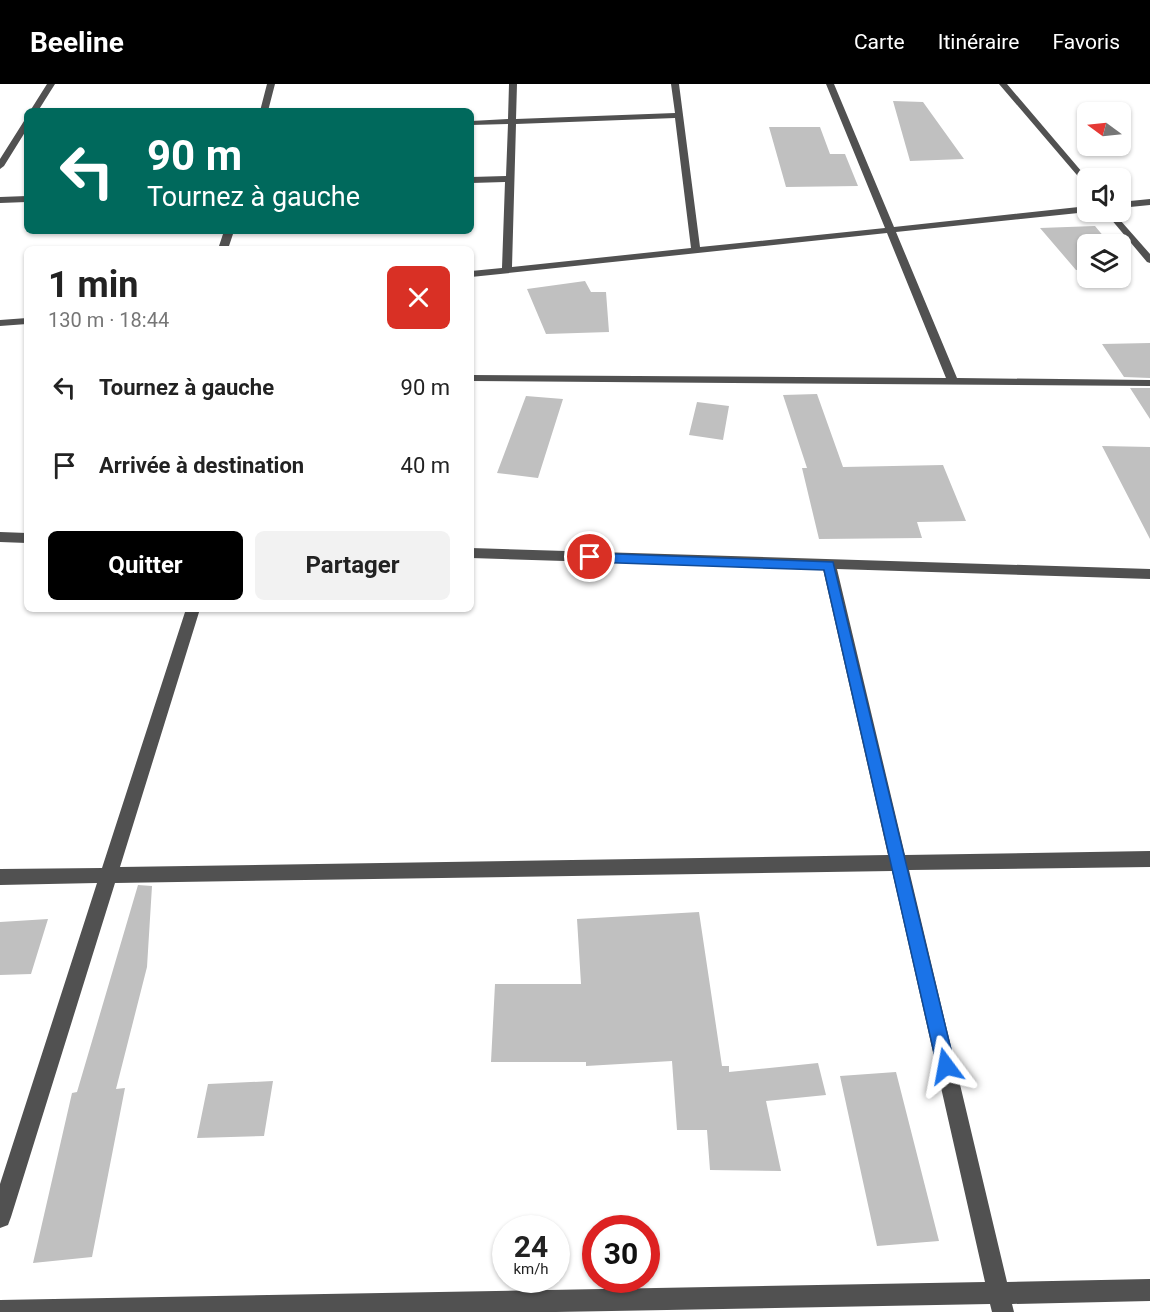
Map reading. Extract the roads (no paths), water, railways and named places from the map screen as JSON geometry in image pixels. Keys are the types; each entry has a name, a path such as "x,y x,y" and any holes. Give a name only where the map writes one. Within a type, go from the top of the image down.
{"street":[{"path":"36,108 51,84"},
{"path":"265,108 272,84"},
{"path":"507,270 513,84"},
{"path":"675,84 696,250"},
{"path":"830,84 953,381"},
{"path":"1003,84 1077,172"},
{"path":"474,123 679,115"},
{"path":"0,166 13,139 24,126"},
{"path":"13,139 24,138"},
{"path":"474,180 510,179"},
{"path":"0,200 24,199"},
{"path":"1131,204 1150,202"},
{"path":"474,274 1077,210"},
{"path":"1118,222 1150,260"},
{"path":"0,323 24,321"},
{"path":"474,378 1150,383"},
{"path":"0,537 24,538"},
{"path":"474,553 1150,574"},
{"path":"829,565 1001,1302"},
{"path":"0,1217 192,612"},
{"path":"0,877 1150,859"},
{"path":"0,1311 1001,1302 1150,1290"}]}
